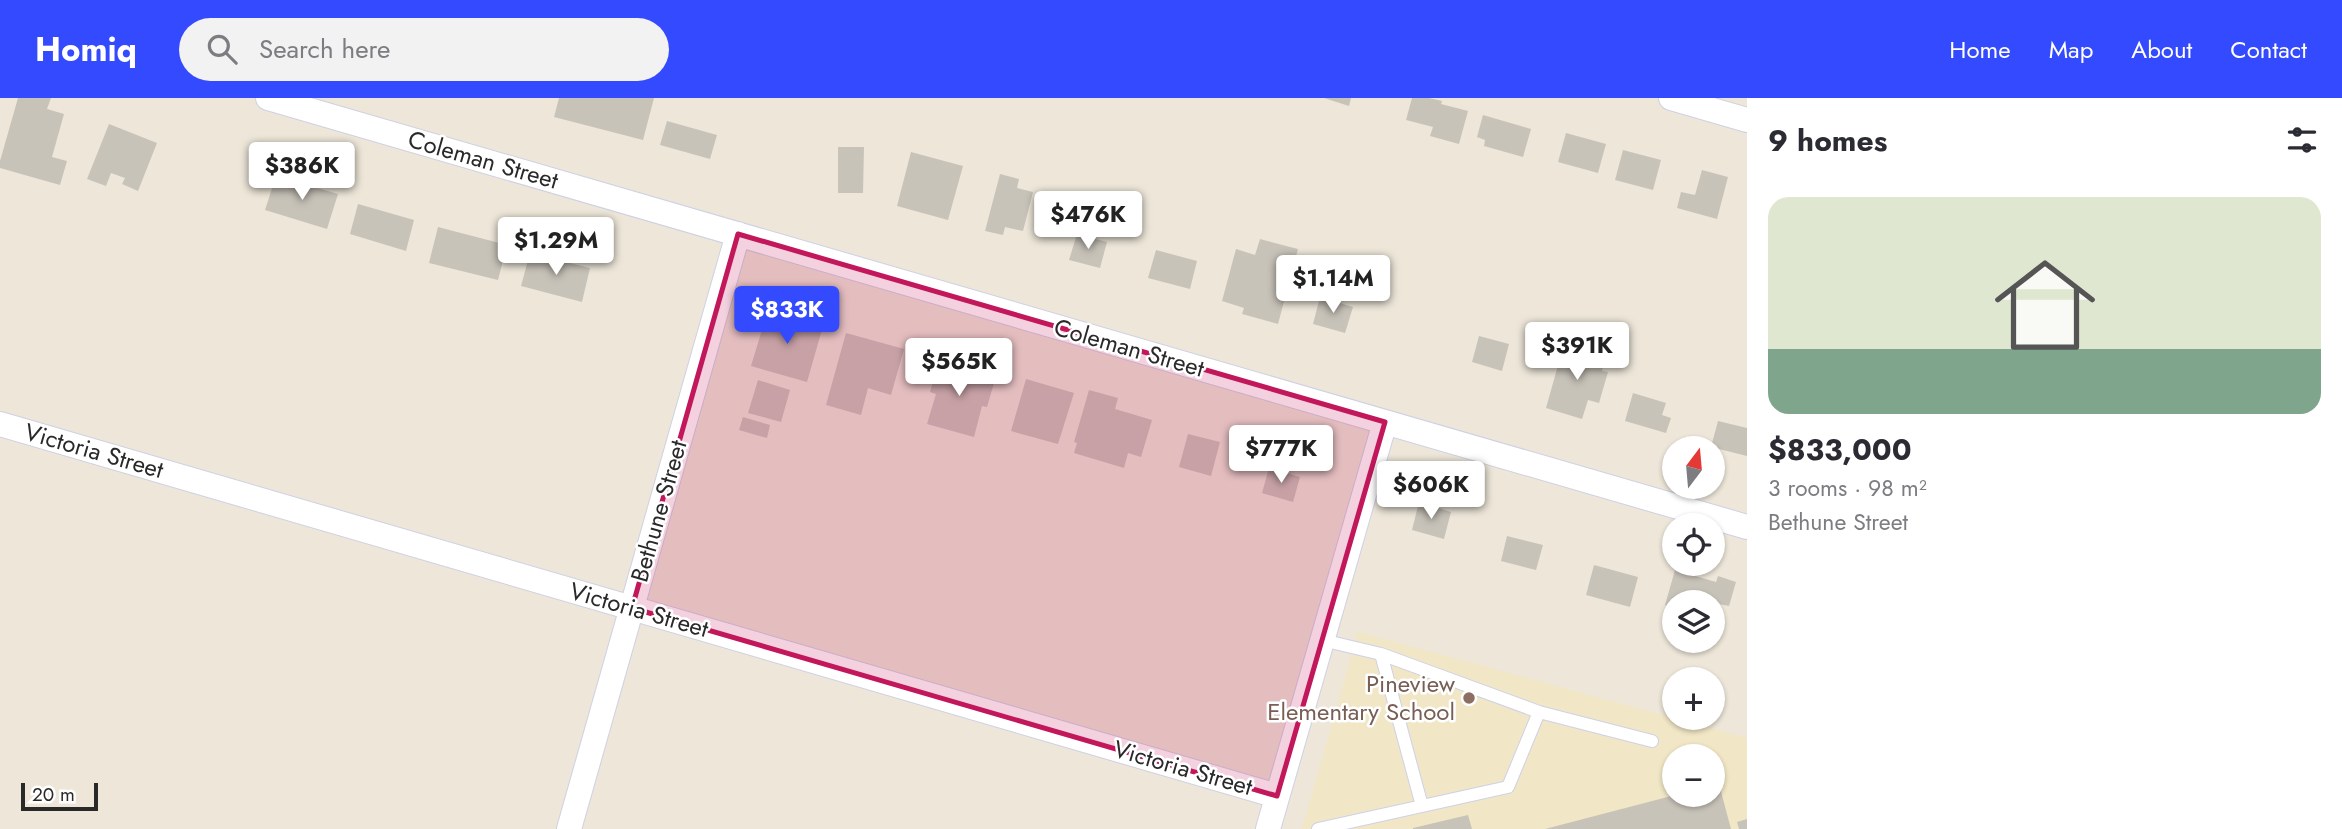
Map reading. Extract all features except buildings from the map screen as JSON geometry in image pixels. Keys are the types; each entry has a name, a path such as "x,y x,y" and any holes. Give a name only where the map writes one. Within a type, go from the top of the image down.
{"street":[{"name":"Coleman Street","path":"268,98 1747,527"},
{"path":"1671,98 1747,120"},
{"name":"Bethune Street","path":"569,829 738,234"},
{"path":"1268,829 1385,422"},
{"name":"Victoria Street","path":"0,424 1277,796"}],"lane":[{"path":"1322,640 1381,654 1539,712 1651,741"},
{"path":"1381,654 1422,806"},
{"path":"1318,829 1508,787 1539,712"}],"highlighted area":[{"path":"738,234 1385,422 1277,796 632,608"}],"shaded area":[{"name":"Pineview Elementary School","path":"1358,632 1662,715 1662,730 1718,730 1747,738 1747,829 1302,829"}],"place":[{"name":"Pineview Elementary School","path":"1469,698"}]}
